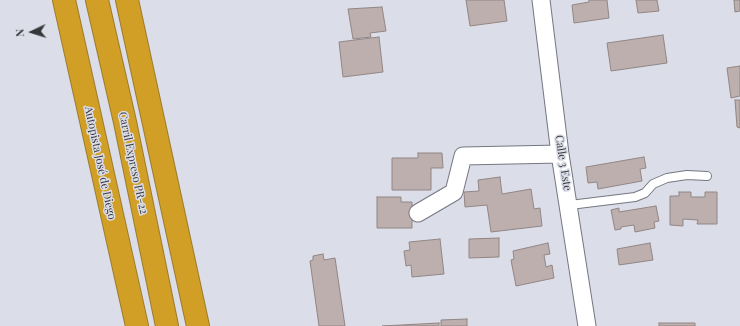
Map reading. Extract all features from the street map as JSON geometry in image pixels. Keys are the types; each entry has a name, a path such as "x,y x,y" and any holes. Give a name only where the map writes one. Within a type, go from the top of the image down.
{"highway":[{"name":"Autopista José de Diego","path":"64,0 137,326"},
{"name":"Carril Expreso PR-22","path":"97,0 125,122 167,326"},
{"path":"127,0 198,326"}],"street":[{"name":"Calle 3 Este","path":"541,0 560,154 570,205 587,326"},
{"path":"418,213 454,192 463,156 560,154"}],"lane":[{"path":"570,205 635,197 645,193 653,184 666,178 687,175 707,176"}],"building":[{"path":"466,0 504,0 507,21 470,26"},
{"path":"589,0 607,0 609,18 574,23 572,5 589,2"},
{"path":"636,0 657,0 659,11 638,13"},
{"path":"734,0 740,0 740,11 735,12"},
{"path":"382,7 386,31 370,33 371,37 353,39 348,9"},
{"path":"663,35 667,63 611,71 607,43"},
{"path":"379,37 383,72 343,77 339,42"},
{"path":"740,66 740,96 731,98 727,68"},
{"path":"735,100 740,100 740,128 737,127"},
{"path":"418,153 442,153 443,168 431,168 431,190 392,190 392,158 418,158"},
{"path":"644,157 646,168 640,169 642,181 598,189 597,182 588,183 586,167"},
{"path":"500,177 502,194 531,189 534,209 540,208 542,226 491,232 487,205 465,207 464,192 479,191 478,180"},
{"path":"679,192 691,192 691,197 705,197 705,192 717,192 717,224 697,224 698,220 683,219 683,226 670,225 670,196 679,196"},
{"path":"377,197 401,197 401,202 412,202 412,228 377,228"},
{"path":"656,206 659,221 654,222 655,228 635,232 634,225 621,227 621,229 615,230 611,210 619,208 619,212"},
{"path":"499,238 499,257 469,258 469,239"},
{"path":"440,239 444,274 412,277 411,265 406,266 404,251 410,250 409,242"},
{"path":"548,243 550,254 544,255 546,267 552,265 554,278 516,286 511,260 514,259 513,251"},
{"path":"650,243 653,260 619,265 617,249"},
{"path":"323,254 324,260 335,258 345,326 319,326 310,261 313,260 313,256"},
{"path":"467,319 467,326 441,326 441,320"},
{"path":"439,323 439,326 382,326"},
{"path":"659,323 695,323 695,326 659,326"}]}
